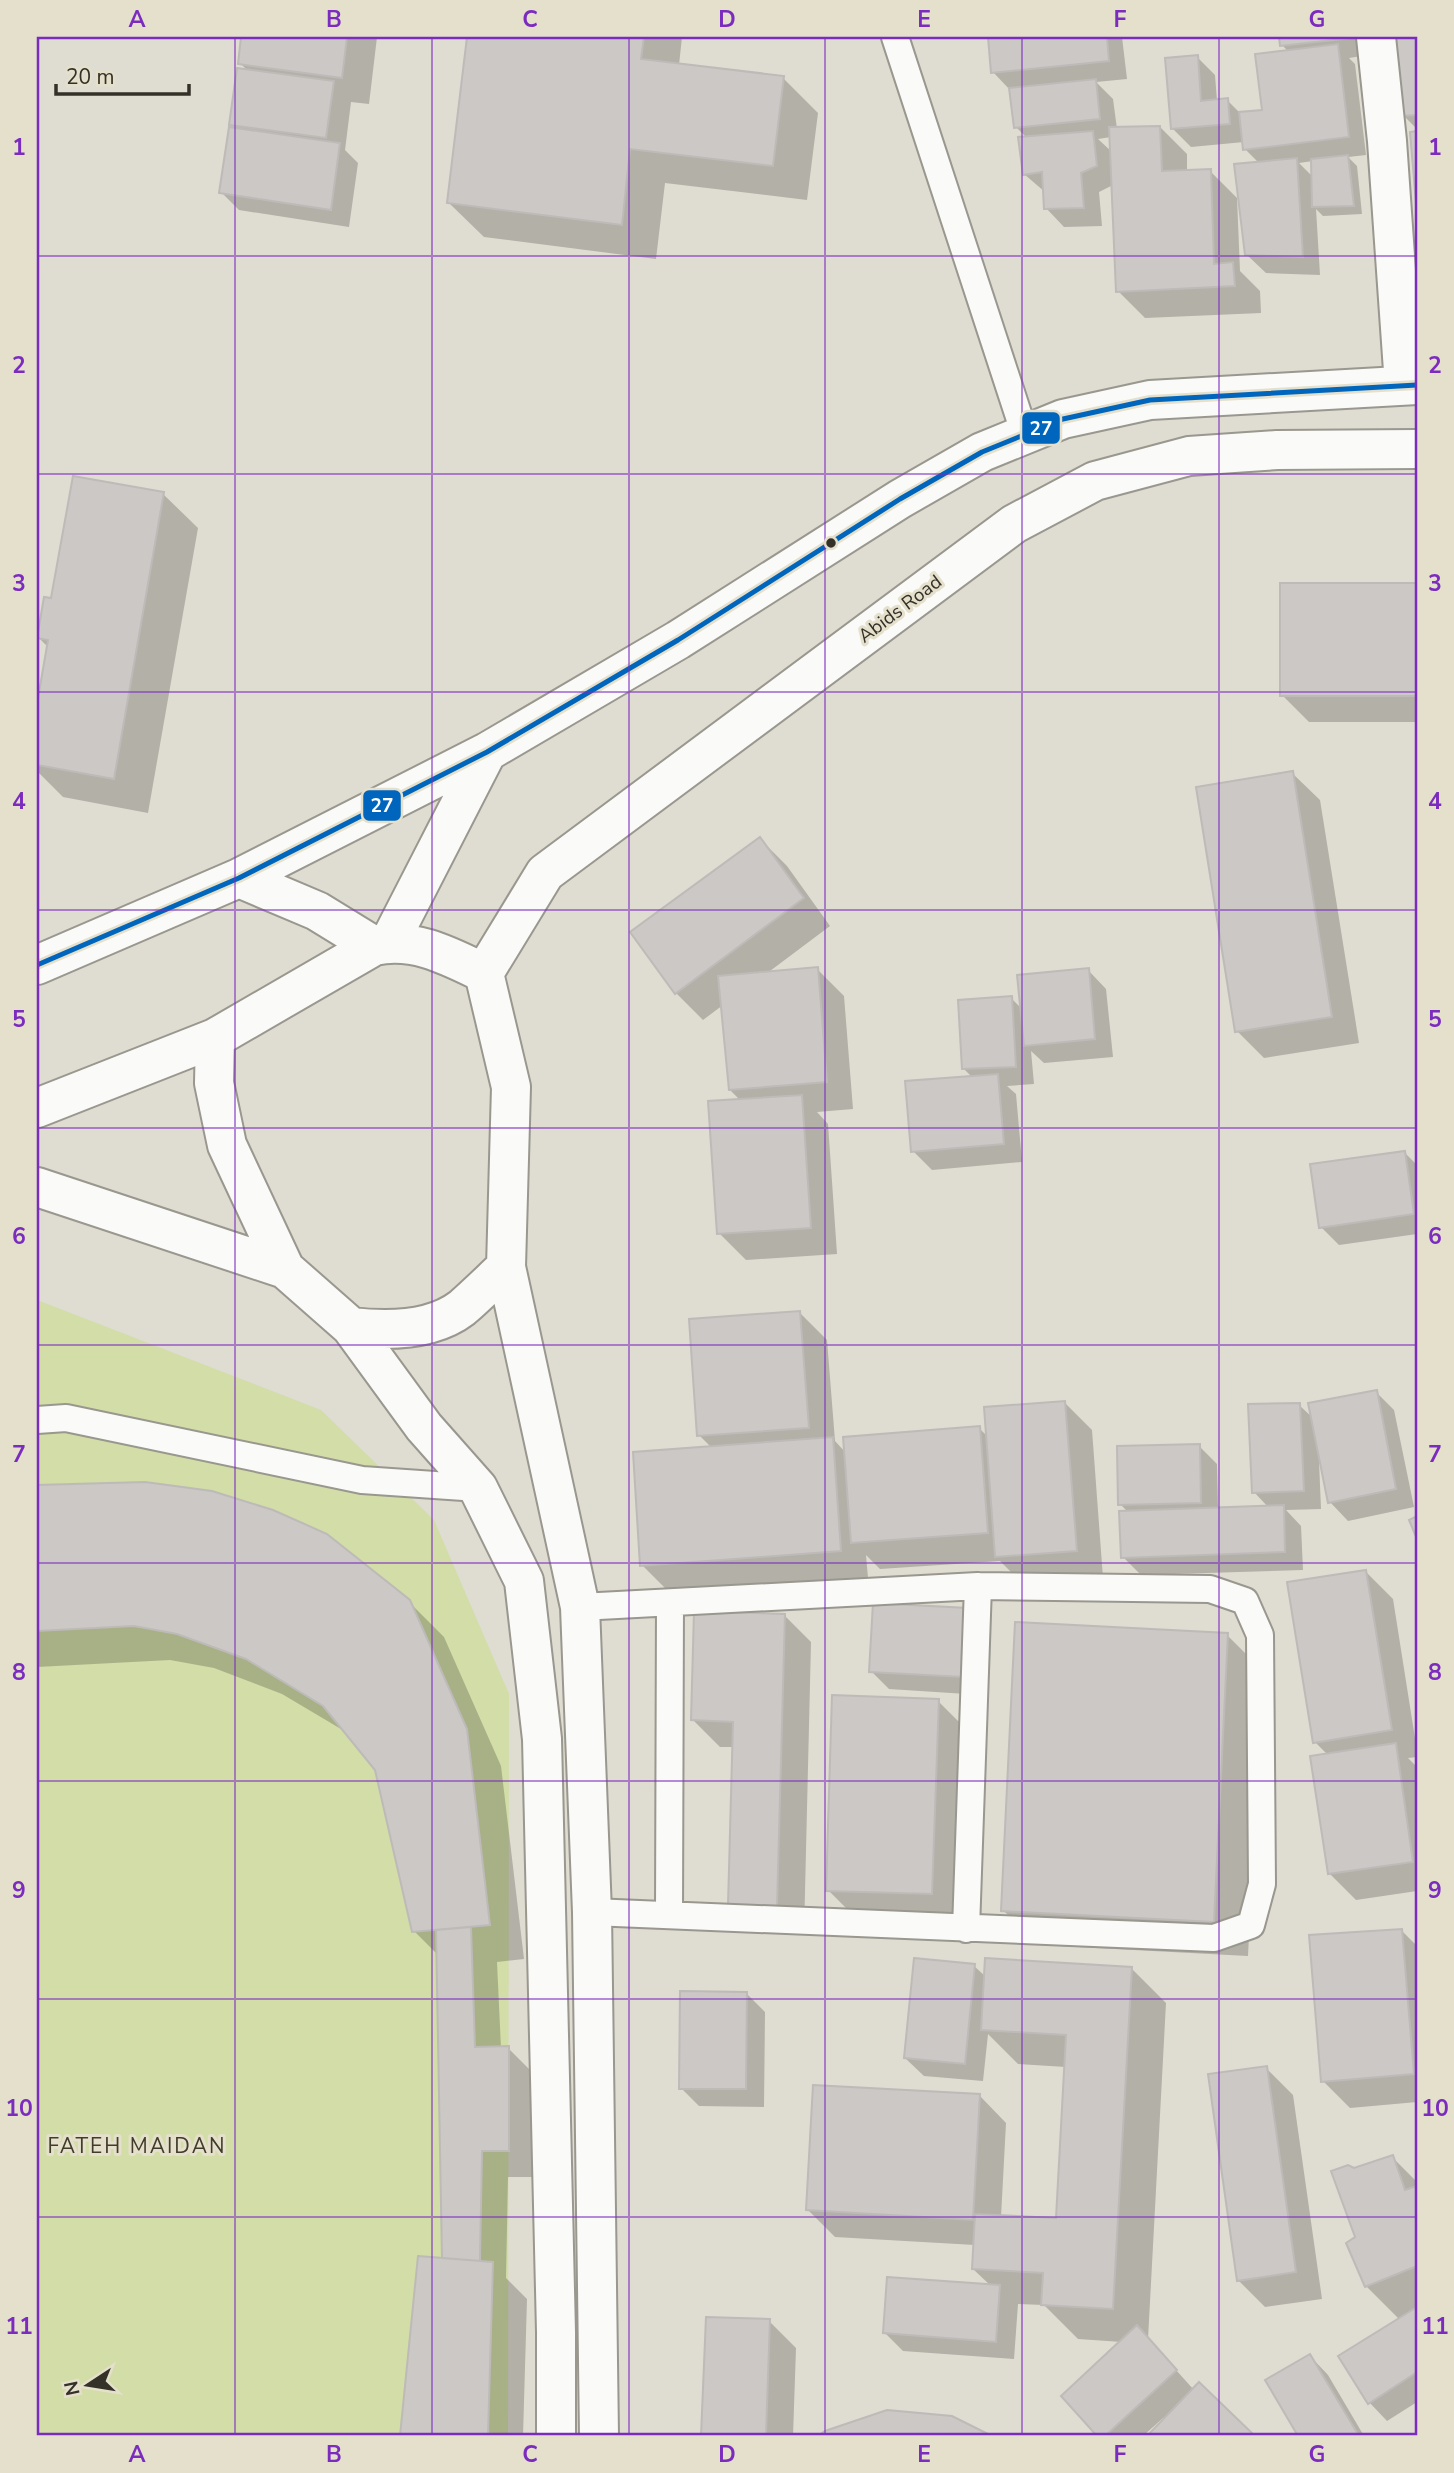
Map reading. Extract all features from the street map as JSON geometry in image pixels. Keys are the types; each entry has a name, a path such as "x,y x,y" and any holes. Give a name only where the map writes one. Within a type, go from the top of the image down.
{"main road":[{"path":"37,965 239,878 487,752 678,640 900,499 982,452 1063,419 1150,400 1411,385 1376,37"},
{"name":"Abids Road","path":"484,973 545,873 1014,524 1095,481 1189,456 1277,450 1417,449"},
{"path":"37,1108 215,1038 381,944 487,752"},
{"path":"239,878 317,911 381,944 435,949 484,973 511,1087 506,1267 580,1607 592,1913 599,2436"},
{"path":"215,1038 214,1083 227,1145 285,1269"},
{"path":"37,1187 285,1269 351,1326 425,1427 478,1488 524,1581 542,1739 556,2436"},
{"path":"351,1326 388,1331 424,1324 459,1310 506,1267"}],"lane":[{"path":"895,37 1025,435"},
{"path":"37,1420 66,1418 362,1480 478,1488"},
{"path":"580,1607 978,1586 1209,1589 1245,1601 1260,1635 1262,1884 1251,1925 1214,1938 592,1913"},
{"path":"966,1929 978,1586"},
{"path":"669,1914 670,1604"}],"green space":[{"path":"37,1300 321,1410 434,1520 509,1694 508,2436 37,2436"}],"building":[{"path":"241,37 347,37 342,78 238,64"},
{"path":"467,37 644,37 641,59 784,76 773,166 630,149 622,225 447,203"},
{"path":"988,37 1107,37 1109,61 991,73"},
{"path":"1279,37 1351,37 1351,38 1280,46"},
{"path":"1396,37 1417,37 1417,115 1401,116"},
{"path":"1338,44 1349,137 1243,150 1239,112 1262,110 1255,54"},
{"path":"1198,55 1201,101 1228,98 1230,124 1171,129 1165,58"},
{"path":"237,68 334,81 326,138 229,125"},
{"path":"1096,79 1100,119 1014,128 1009,88"},
{"path":"1160,126 1162,171 1211,169 1214,264 1233,262 1235,286 1116,292 1109,127"},
{"path":"229,127 340,143 331,210 219,193"},
{"path":"1093,131 1097,166 1081,173 1084,208 1044,209 1042,172 1023,175 1018,137"},
{"path":"1417,131 1417,215 1410,132"},
{"path":"1348,155 1354,206 1312,207 1311,159"},
{"path":"1297,158 1303,257 1245,255 1234,164"},
{"path":"73,476 164,492 114,779 37,765 37,704 48,640 37,638 44,597 51,598"},
{"path":"1280,583 1417,583 1417,696 1280,696"},
{"path":"1293,771 1332,1017 1235,1032 1196,787"},
{"path":"760,837 804,898 675,994 630,932"},
{"path":"818,967 827,1082 729,1090 718,976"},
{"path":"1089,968 1095,1039 1024,1046 1017,975"},
{"path":"1012,996 1016,1067 962,1069 958,1000"},
{"path":"998,1074 1004,1144 911,1152 905,1081"},
{"path":"802,1095 811,1228 717,1234 708,1101"},
{"path":"1405,1151 1414,1214 1319,1228 1310,1164"},
{"path":"800,1311 809,1428 697,1436 689,1319"},
{"path":"1377,1390 1396,1489 1328,1503 1308,1403"},
{"path":"1065,1401 1077,1551 995,1557 984,1407"},
{"path":"1300,1403 1304,1491 1252,1493 1248,1404"},
{"path":"980,1426 988,1533 851,1543 843,1437"},
{"path":"833,1437 841,1551 640,1566 633,1452"},
{"path":"1200,1444 1201,1503 1118,1505 1117,1446"},
{"path":"145,1482 212,1491 273,1510 327,1534 410,1600 467,1729 490,1925 412,1932 375,1770 323,1706 246,1659 177,1634 134,1626 37,1631 37,1485"},
{"path":"1284,1505 1285,1552 1121,1558 1119,1511"},
{"path":"1417,1516 1417,1539 1409,1520"},
{"path":"1366,1570 1392,1730 1313,1743 1287,1582"},
{"path":"873,1603 968,1608 964,1677 869,1672"},
{"path":"694,1611 785,1614 777,1908 728,1906 733,1722 691,1720"},
{"path":"1015,1622 1228,1633 1214,1922 1001,1911"},
{"path":"832,1695 939,1699 932,1894 826,1891"},
{"path":"1396,1743 1413,1862 1328,1874 1310,1756"},
{"path":"471,1927 475,2047 509,2046 509,2151 482,2151 480,2261 442,2258 436,1930"},
{"path":"1402,1929 1414,2074 1321,2082 1309,1935"},
{"path":"914,1958 975,1964 965,2064 904,2058"},
{"path":"985,1958 1132,1967 1113,2309 1041,2305 1043,2273 972,2269 975,2214 1056,2218 1066,2035 981,2030"},
{"path":"680,1991 747,1992 746,2089 679,2089"},
{"path":"1267,2066 1296,2272 1237,2281 1208,2074"},
{"path":"813,2085 980,2094 973,2220 806,2210"},
{"path":"1393,2155 1405,2190 1417,2186 1417,2266 1365,2287 1346,2243 1355,2237 1331,2171 1348,2165 1354,2168"},
{"path":"418,2256 493,2262 488,2436 400,2436"},
{"path":"887,2277 1000,2285 996,2342 883,2333"},
{"path":"1417,2307 1417,2372 1368,2404 1338,2356"},
{"path":"706,2317 770,2319 766,2436 701,2436"},
{"path":"1137,2325 1177,2370 1105,2436 1097,2436 1061,2396"},
{"path":"1310,2354 1359,2436 1298,2436 1265,2380"},
{"path":"1199,2382 1255,2436 1147,2436"},
{"path":"887,2410 952,2416 992,2436 818,2436 825,2431"}],"transit line":[{"name":"27","path":"37,965 239,878 487,752 678,640 900,499 982,452 1063,419 1150,400 1417,385"}],"district":[{"name":"FATEH MAIDAN","path":"137,2146"}]}
